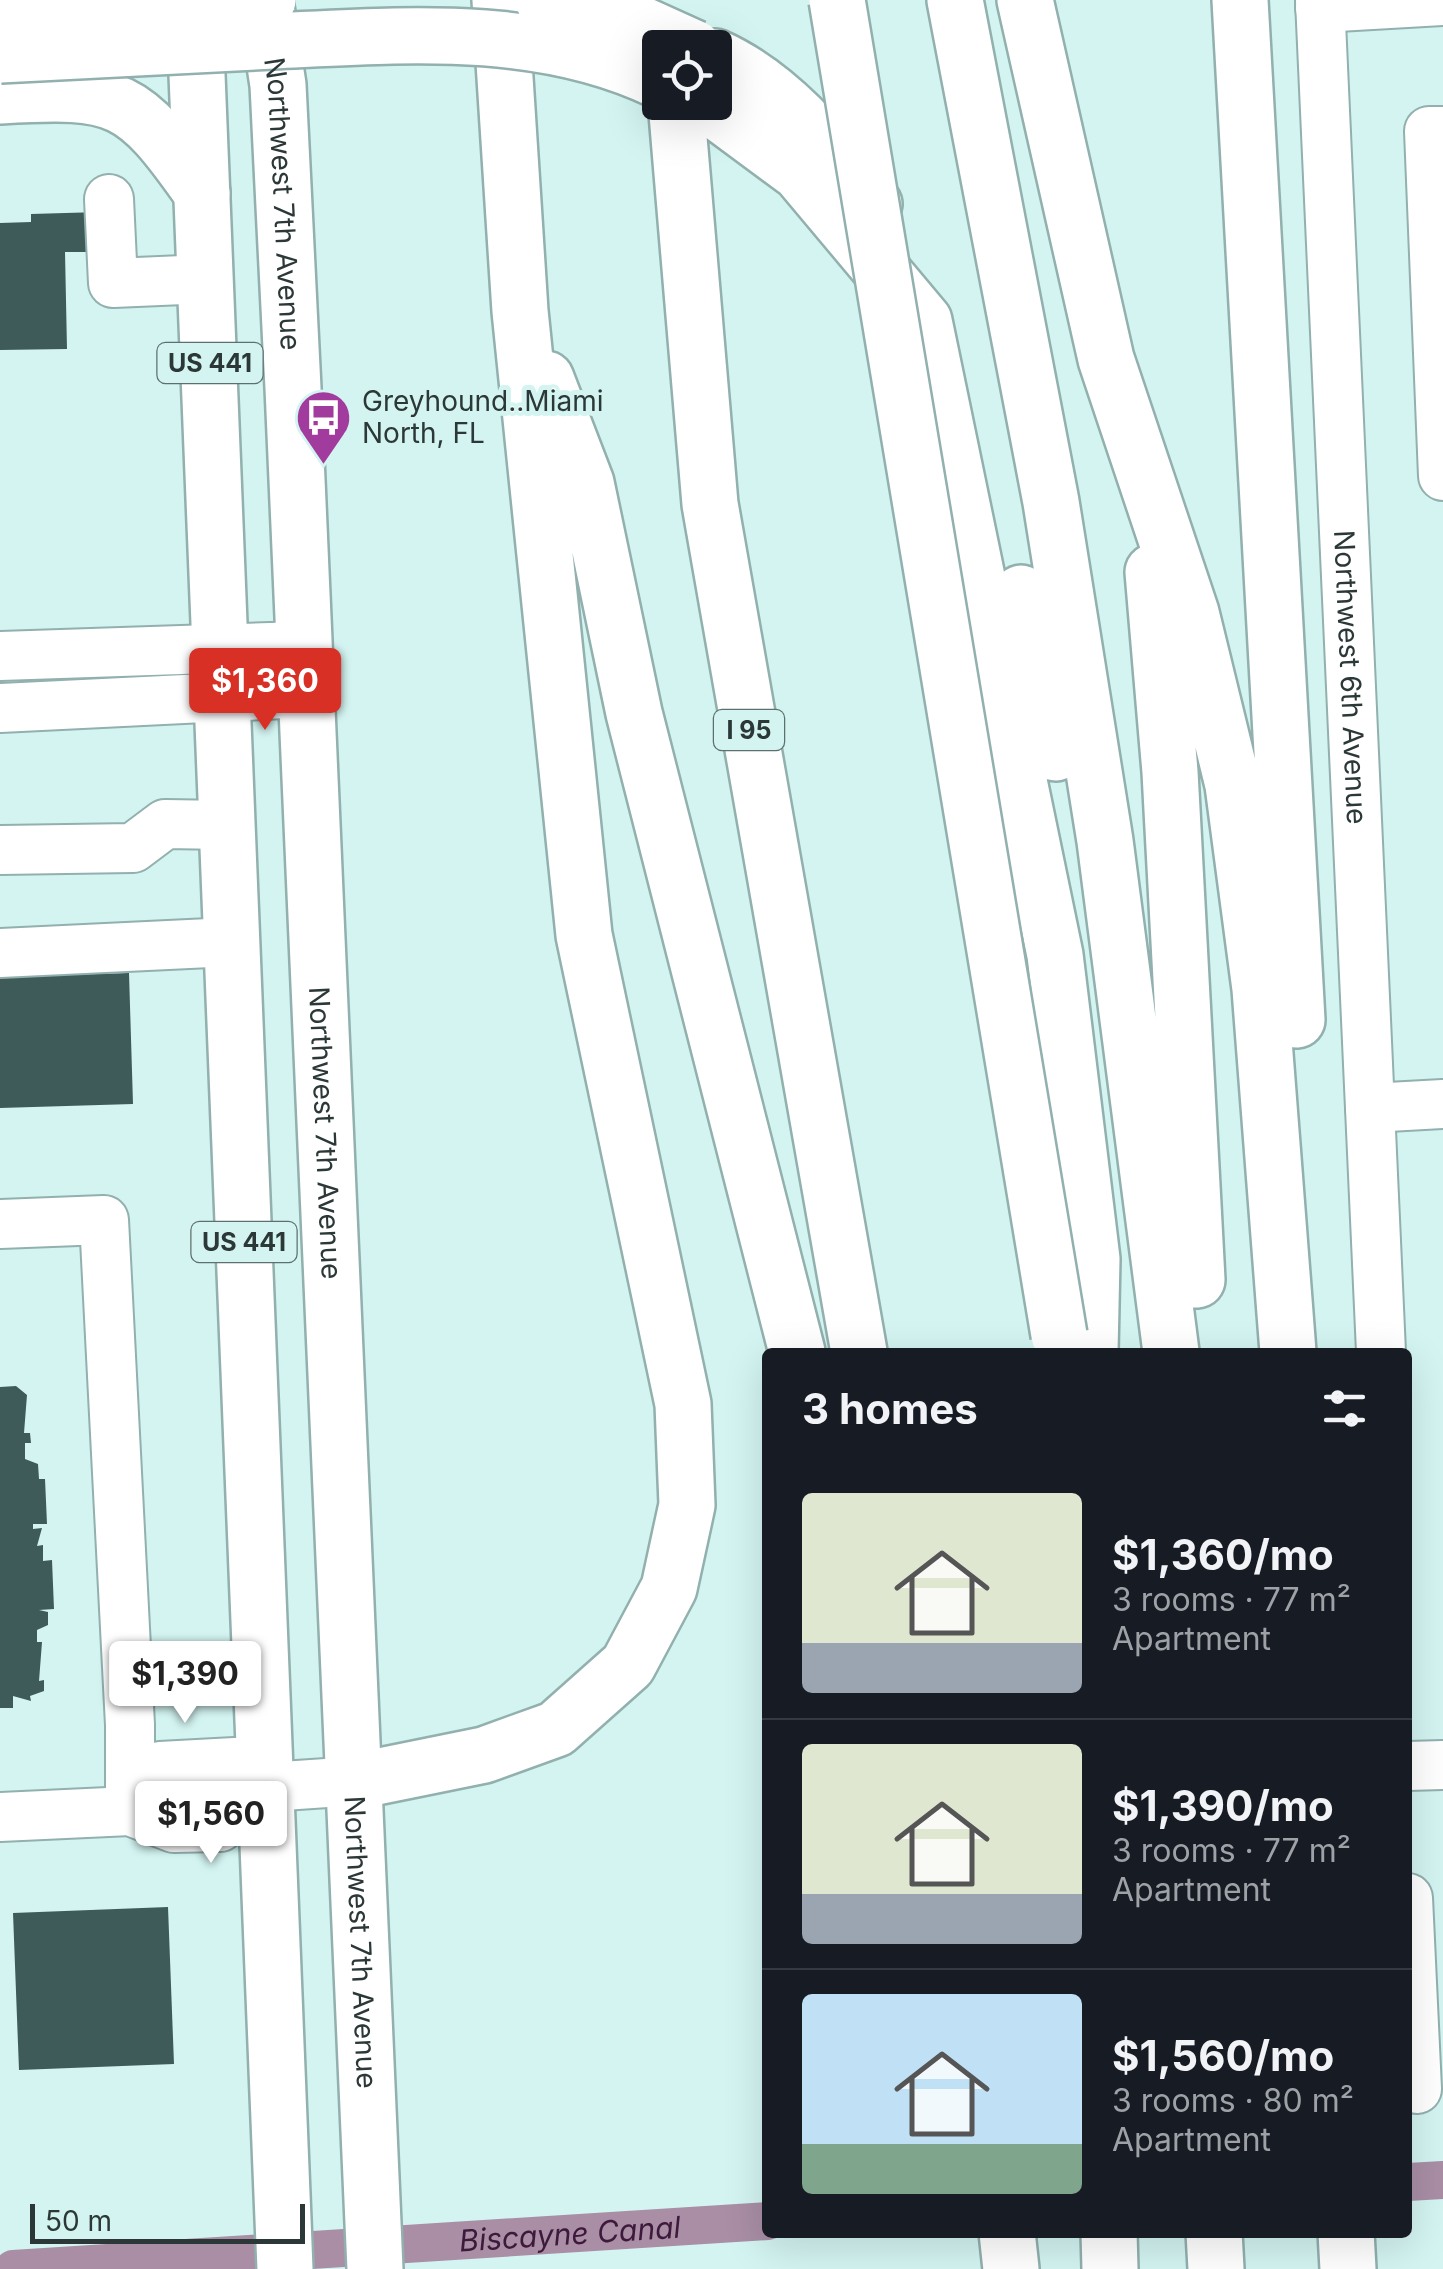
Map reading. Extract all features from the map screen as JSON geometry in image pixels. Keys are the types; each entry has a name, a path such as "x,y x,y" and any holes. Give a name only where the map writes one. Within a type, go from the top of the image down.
{"main road":[{"name":"US 441","path":"194,0 285,2269"},
{"path":"0,13 266,0"},
{"name":"Northwest 7th Avenue","path":"266,0 278,85 375,2269"},
{"path":"356,1781 484,1755 556,1728 628,1665 669,1588 687,1505 683,1404 584,934 520,311 500,0"},
{"path":"543,0 634,21 654,30"},
{"path":"668,0 670,30"},
{"path":"837,0 1070,1347"},
{"path":"955,0 1092,1259 1070,1347"},
{"path":"1025,0 1106,359 1146,488 1191,613 1233,785 1260,989 1288,1348"},
{"path":"1240,0 1295,976 1310,1348"},
{"path":"0,55 404,35 528,40 623,63 642,72"},
{"path":"732,65 814,129 896,230 938,301 972,386 1008,510 1152,1186 1171,1348"},
{"path":"0,96 68,93 121,104 146,119 202,193"},
{"name":"I 95","path":"678,120 710,504 857,1348"},
{"path":"728,120 800,174 856,234 924,320 1008,510"},
{"path":"520,311 586,484 634,713 797,1348"},
{"path":"1146,488 1170,772 1201,1348"},
{"path":"1008,2238 1012,2269"},
{"path":"1109,2238 1110,2269"},
{"path":"1214,2238 1216,2269"},
{"path":"1232,2238 1234,2269"},
{"path":"1346,2238 1348,2269"}],"street":[{"path":"1320,4 1443,1"},
{"name":"Northwest 6th Avenue","path":"1320,4 1382,1348"},
{"path":"1443,131 1429,132 1438,233 1443,476"},
{"path":"109,199 112,283 206,279"},
{"path":"0,656 221,673 304,670"},
{"path":"0,708 221,673"},
{"path":"0,850 134,848 165,824 228,824"},
{"path":"0,953 231,942"},
{"path":"1370,1108 1443,1104"},
{"path":"0,1224 104,1220 130,1725 130,1811"},
{"path":"130,1811 160,1766 235,1762 268,1787"},
{"path":"1412,1766 1443,1765"},
{"path":"0,1816 130,1811 174,1828 220,1827 268,1787 356,1781"},
{"path":"1412,1982 1417,2088"}],"building":[{"path":"100,212 102,252 65,252 67,349 0,350 0,223 31,222 31,214"},
{"path":"129,973 133,1104 0,1108 0,977"},
{"path":"16,1386 27,1395 24,1433 30,1433 31,1443 25,1443 25,1459 38,1464 39,1479 45,1479 47,1524 33,1524 33,1529 42,1528 37,1546 43,1545 43,1561 52,1560 54,1609 39,1610 48,1612 48,1625 37,1630 37,1642 42,1642 39,1681 44,1680 44,1691 30,1696 31,1701 13,1696 13,1708 0,1708 0,1387"},
{"path":"168,1907 174,2064 19,2070 13,1913"}],"waterway":[{"name":"Biscayne Canal","path":"1412,2182 1443,2180"},
{"name":"Biscayne Canal","path":"13,2269 762,2221"}],"place":[{"name":"Greyhound..Miami North, FL","path":"323,466"}]}
